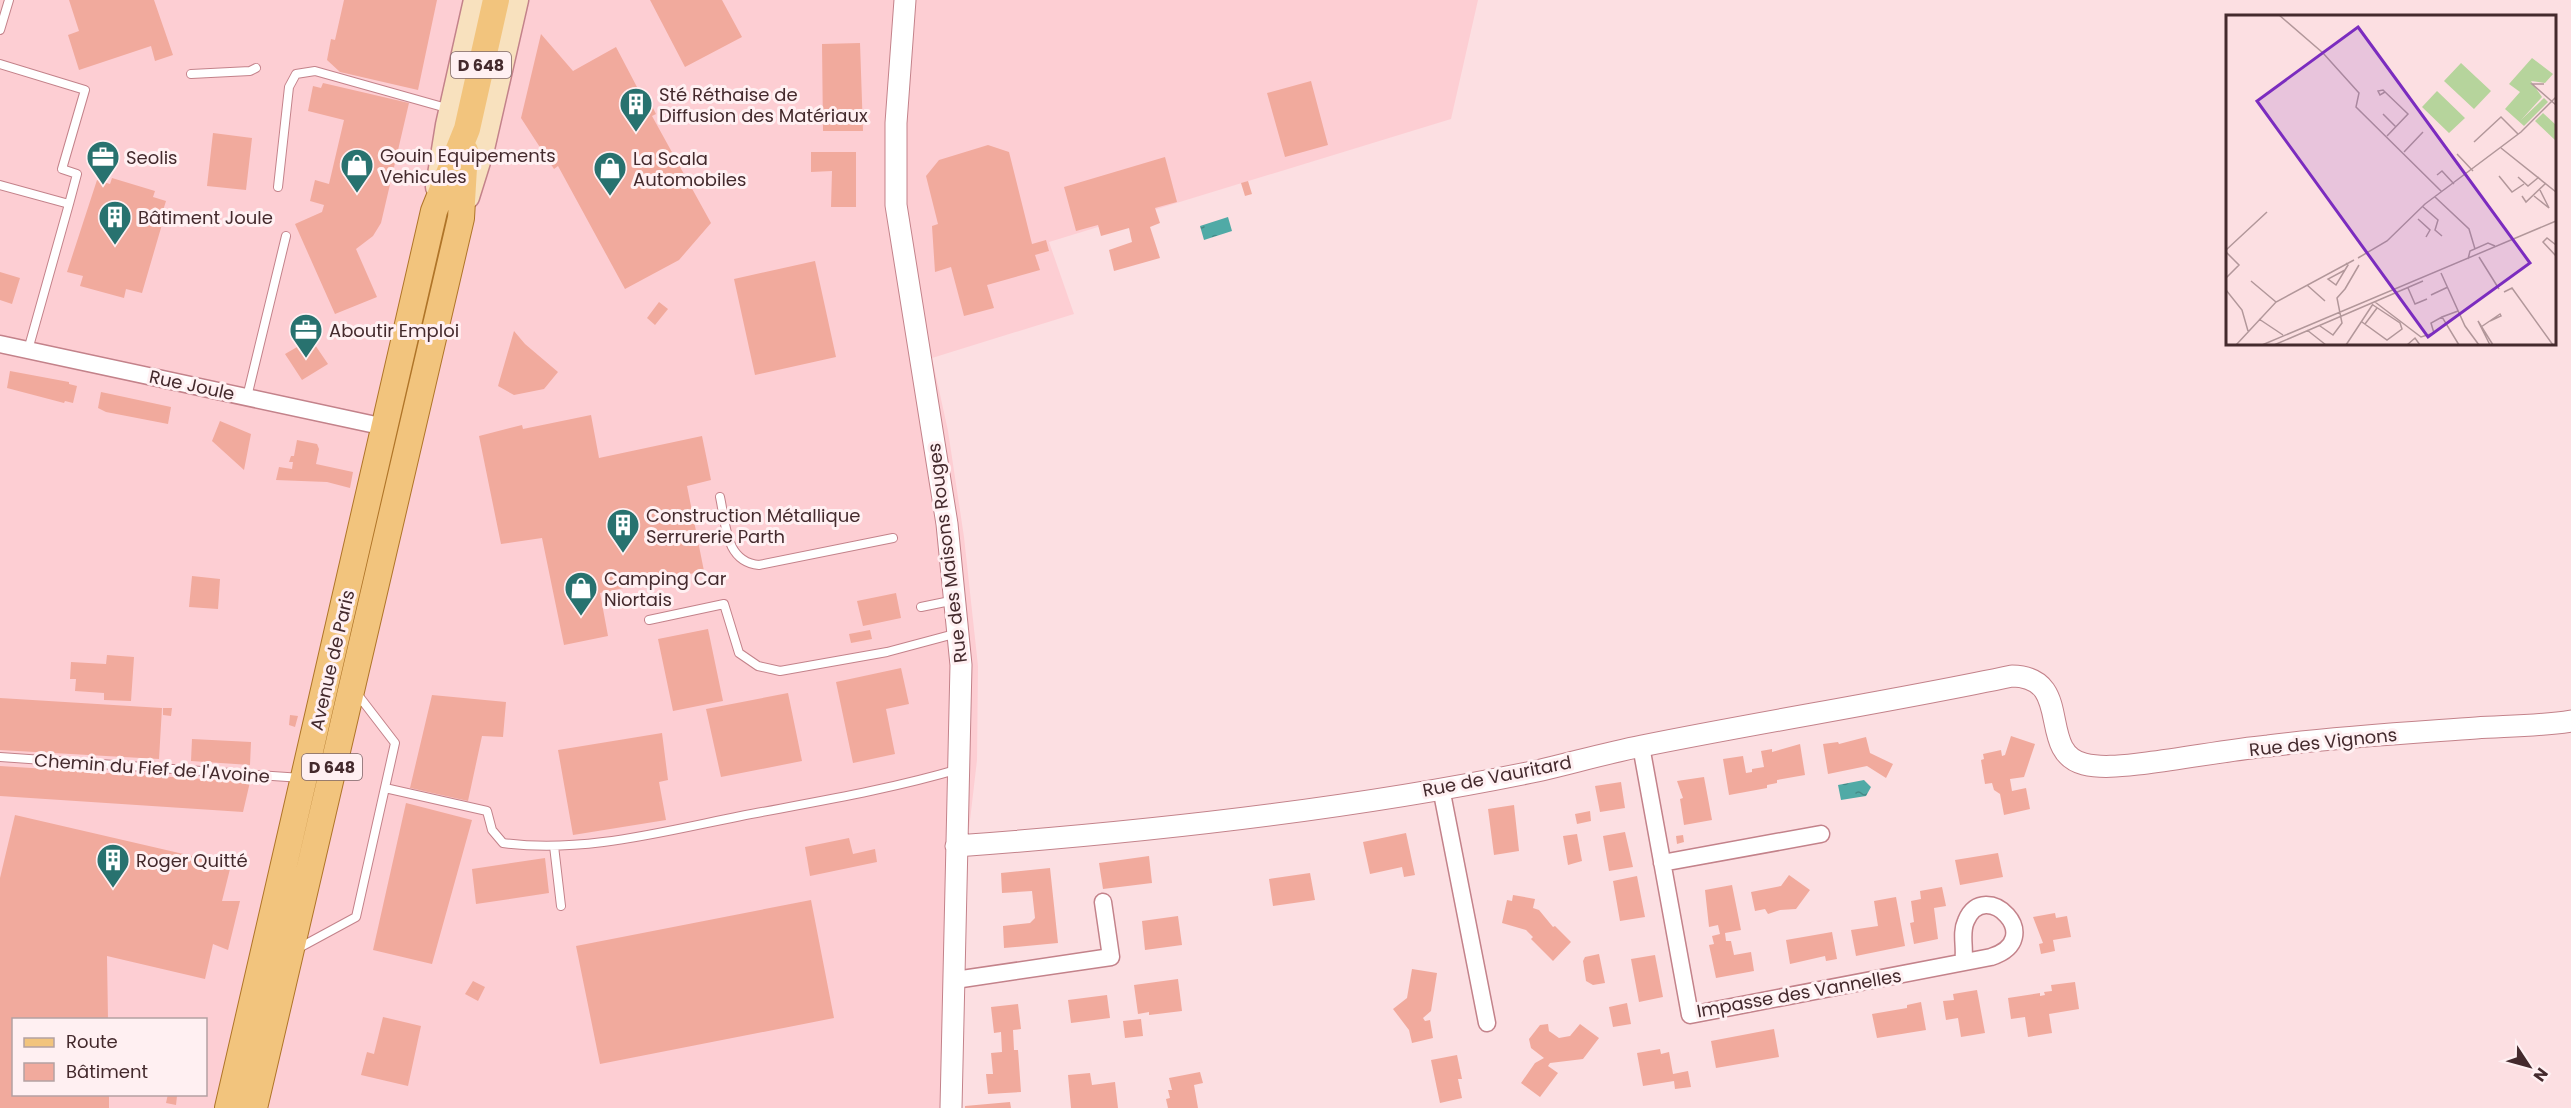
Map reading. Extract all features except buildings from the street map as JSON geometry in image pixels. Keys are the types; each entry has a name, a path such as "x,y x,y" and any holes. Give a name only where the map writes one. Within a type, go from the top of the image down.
{"main road":[{"name":"Avenue de Paris","path":"228,1108 434,212 450,110 475,0"},
{"name":"Avenue de Paris","path":"434,212 466,129 496,0"},
{"name":"Avenue de Paris","path":"254,1108 461,218 483,149 518,0"},
{"name":"Avenue de Paris","path":"461,218 466,129"}],"street":[{"name":"Rue des Maisons Rouges","path":"905,0 896,123 896,205 947,524 956,600 962,715 956,846 956,980 951,1108"},
{"name":"Rue Joule","path":"0,344 385,426"},
{"name":"Rue de Vauritard","path":"956,846 1086,836 1321,807 1441,788 1536,771 1641,746 1893,701 2012,676 2034,679 2044,690 2049,699 2062,746 2076,761"},
{"name":"Rue des Vignons","path":"2076,761 2095,766 2123,766 2309,741 2571,721"},
{"name":"Impasse des Vannelles","path":"1641,746 1690,1015 1963,962"},
{"path":"1441,788 1487,1023"},
{"path":"1662,863 1821,834"},
{"path":"956,980 1111,957 1103,902"}],"lane":[{"path":"0,30 9,0"},
{"path":"0,64 85,90 62,169 77,174 28,350"},
{"path":"191,74 250,71 256,68"},
{"path":"278,187 289,87 296,74 315,71 450,110"},
{"path":"0,185 69,204"},
{"path":"247,397 286,236"},
{"path":"720,497 733,550 742,562 749,564 759,565 893,538"},
{"path":"921,607 956,600"},
{"path":"649,620 724,604 739,653 758,666 780,672 887,652 958,633"},
{"path":"289,954 356,917 386,788 395,743 351,686"},
{"name":"Chemin du Fief de l'Avoine","path":"0,757 305,778"},
{"path":"386,788 487,811 492,830 503,843 554,846 639,836 841,797 959,769"},
{"path":"554,846 561,906"}],"shaded area":[{"path":"0,0 1478,0 1451,119 1049,242 1074,314 932,358 948,431 964,537 978,666 977,760 969,829 956,847 952,1108 0,1108"}],"water":[{"path":"1228,217 1232,231 1204,240 1200,226"},
{"path":"1864,780 1871,787 1866,796 1841,800 1838,785"}],"place":[{"name":"Sté Réthaise de Diffusion des Matériaux","path":"636,133"},
{"name":"Seolis","path":"103,186"},
{"name":"Gouin Equipements Vehicules","path":"357,194"},
{"name":"La Scala Automobiles","path":"610,197"},
{"name":"Bâtiment Joule","path":"115,246"},
{"name":"Aboutir Emploi","path":"306,359"},
{"name":"Construction Métallique Serrurerie Parth","path":"623,554"},
{"name":"Camping Car Niortais","path":"581,617"},
{"name":"Roger Quitté","path":"113,889"}]}
